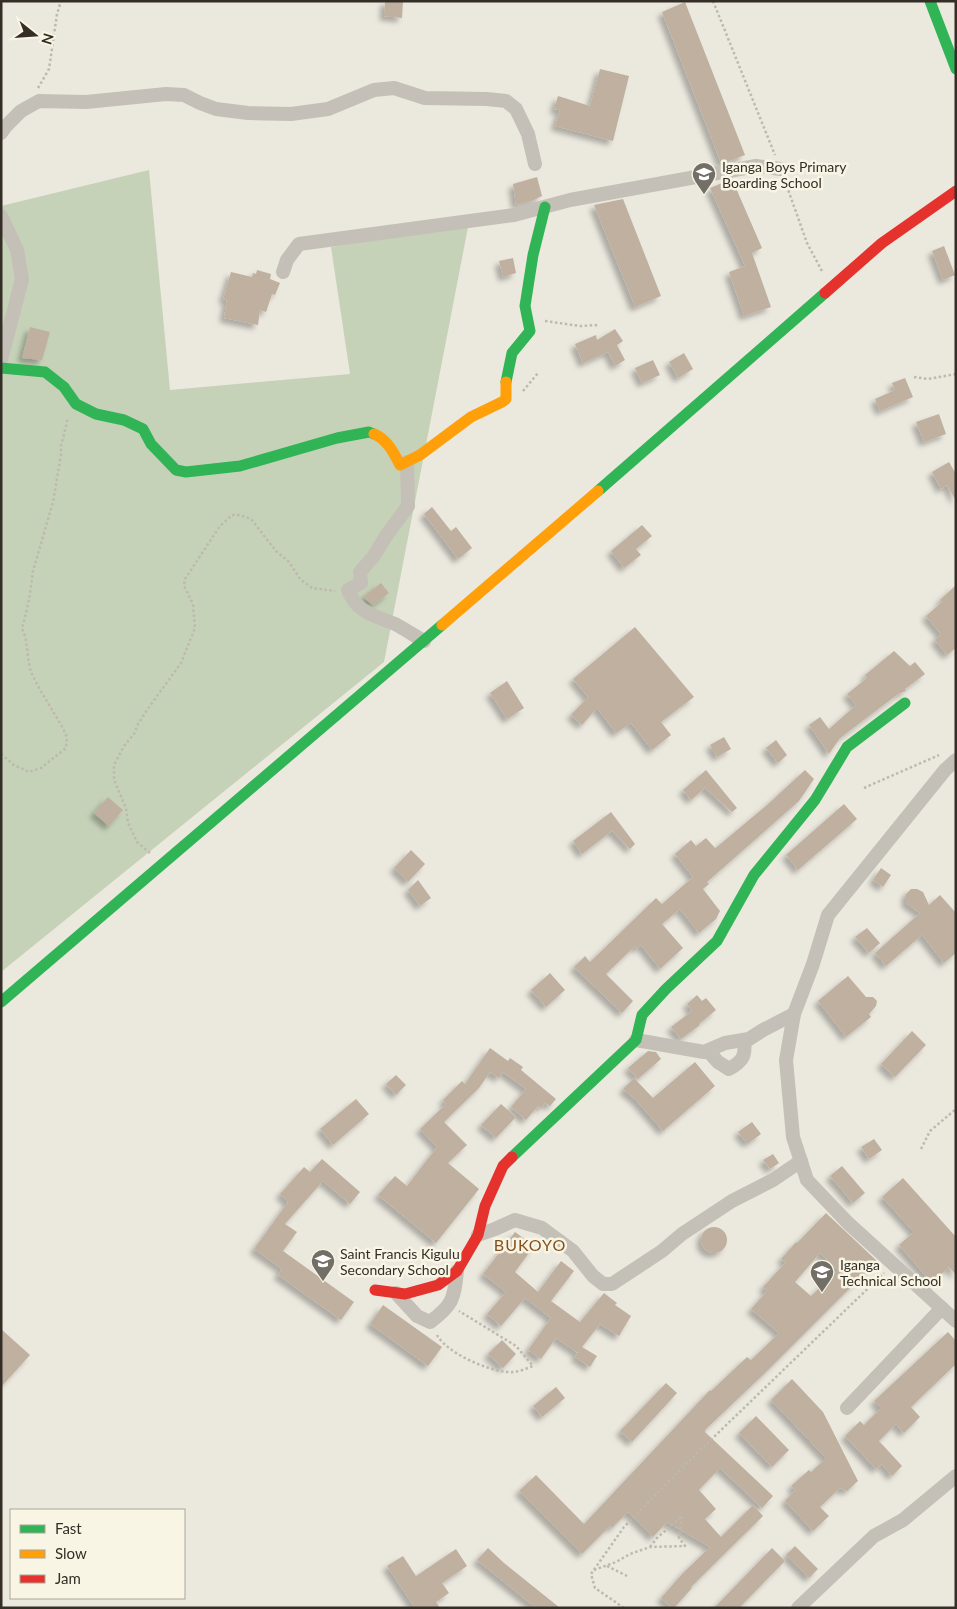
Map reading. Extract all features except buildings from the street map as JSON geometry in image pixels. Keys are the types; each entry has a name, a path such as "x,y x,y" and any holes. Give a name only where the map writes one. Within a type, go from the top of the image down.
{"street":[{"path":"930,1 956,69"},
{"path":"1,133 16,116 39,101 86,102 166,94 184,95 216,109 248,113 291,114 328,109 374,90 394,88 425,98 506,101 516,109 528,134 535,164"},
{"path":"284,272 286,260 299,244 514,215 570,200 756,166 780,169"},
{"path":"1,1002 537,545 882,243 956,191"},
{"path":"1,368 45,372 64,387 76,404 96,414 124,420 143,429 151,444 176,470 186,472 240,466 337,438 369,432 379,436 392,449 400,465 412,460 470,417 501,403 506,398 506,386 512,353 530,331 525,306 533,255 545,206"},
{"path":"1,216 17,250 22,279 1,360"},
{"path":"407,462 408,506 373,557 360,572 361,583 348,590 352,600 366,612 396,625 424,641"},
{"path":"375,1290 405,1294 438,1285 457,1271 478,1235 485,1206 503,1166 636,1040 642,1015 716,941 754,875 815,800 848,747 905,704"},
{"path":"956,760 945,770 828,915 794,1014 786,1060 794,1137 807,1180 848,1223 956,1320"},
{"path":"636,1040 704,1052 725,1043 749,1039 794,1014"},
{"path":"708,1051 718,1062 729,1069 740,1062 745,1050 744,1040"},
{"path":"478,1235 515,1220 542,1228 573,1252 593,1276 603,1284 612,1284 732,1201 773,1180 801,1161"},
{"path":"396,1293 417,1316 430,1322 450,1306 455,1292 457,1271"},
{"path":"847,1408 942,1308"},
{"path":"798,1608 874,1536 902,1520 956,1476"}],"path":[{"path":"26,108 49,69 57,14 61,1"},
{"path":"713,1 780,169 807,243 831,287"},
{"path":"529,324 545,321 580,326 600,325"},
{"path":"914,377 928,379 956,374"},
{"path":"1,754 14,765 29,772 40,768 66,748 66,737 63,729 32,674 27,653 26,636 22,629 33,571 53,502 64,432 76,404"},
{"path":"163,863 137,842 128,823 126,808 114,780 114,765 147,710 181,663 195,628 194,604 184,586 185,578 220,526 232,515 240,515 252,519 276,551 289,562 300,579 312,588 348,590"},
{"path":"864,788 942,754"},
{"path":"922,1149 930,1131 956,1109"},
{"path":"624,1608 595,1588 591,1574 624,1527 893,1264"},
{"path":"430,1322 439,1340 457,1354 487,1368 508,1372 521,1371 533,1366 516,1346 450,1306"},
{"path":"593,1571 630,1554 650,1548 685,1546 679,1538 682,1516 657,1538 650,1548"},
{"path":"606,1566 627,1576"}],"green space":[{"path":"149,170 170,390 350,374 331,247 469,222 384,662 1,972 1,206"}],"traffic: fast":[{"path":"930,1 956,69"},
{"path":"506,382 512,353 530,331 525,306 533,255 545,207"},
{"path":"598,491 825,293"},
{"path":"1,368 45,372 64,387 76,404 96,414 124,420 143,429 151,444 176,470 186,472 240,466 337,438 369,432 374,434"},
{"path":"1,1002 442,625"},
{"path":"512,1157 636,1040 642,1015 666,989 717,941 754,875 815,800 847,747 905,703"}],"traffic: slow":[{"path":"374,434 379,436 393,451 400,465 420,455 471,417 506,399 506,382"},
{"path":"442,625 598,491"}],"traffic: jam":[{"path":"825,293 882,243 956,191"},
{"path":"375,1290 405,1294 438,1285 457,1271 478,1235 485,1206 503,1166 512,1157"}],"place":[{"name":"Iganga Boys Primary Boarding School","path":"704,195"},
{"name":"Saint Francis Kigulu Secondary School","path":"323,1282"},
{"name":"Iganga Technical School","path":"822,1293"}],"district":[{"name":"BUKOYO","path":"530,1244"}]}
